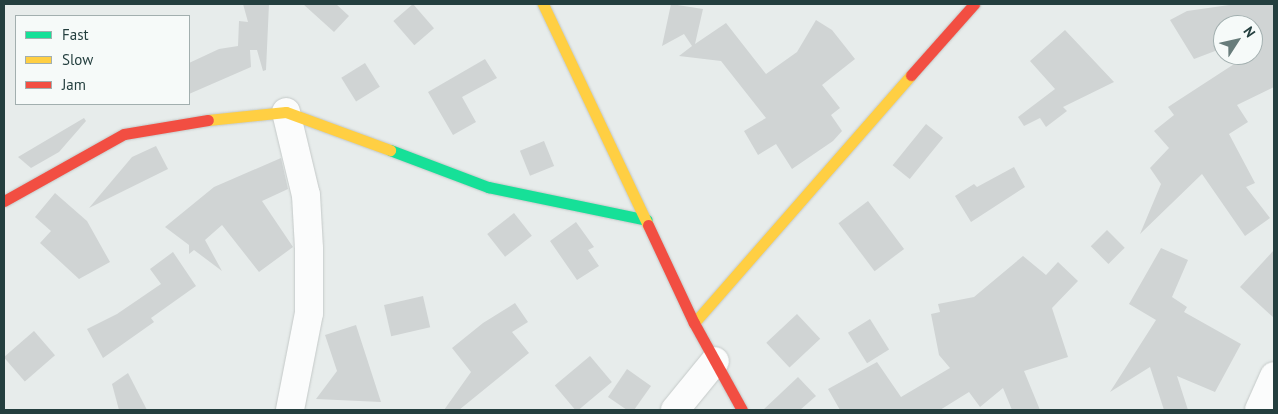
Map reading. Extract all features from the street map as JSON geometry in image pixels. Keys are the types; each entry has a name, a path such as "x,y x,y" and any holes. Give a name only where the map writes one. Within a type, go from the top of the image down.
{"street":[{"path":"543,4 647,220 694,323 742,410"},
{"path":"694,323 974,4"},
{"path":"4,201 124,134 236,116 286,112 488,187 647,220"},
{"path":"286,112 306,195 309,258 309,313 290,410"},
{"path":"675,410 715,361"},
{"path":"1258,410 1274,376"}],"building":[{"path":"243,4 269,4 266,70 263,71 257,50 250,50 251,67 190,94 190,63 219,49 238,46 239,21 248,22"},
{"path":"303,4 336,4 349,16 334,32"},
{"path":"413,4 434,28 414,45 393,21"},
{"path":"671,4 703,9 695,44 726,23 766,74 797,52 816,20 832,30 855,59 822,85 840,108 831,115 842,131 833,141 792,169 776,144 758,155 744,131 766,118 721,61 679,56 692,46 684,34 662,46"},
{"path":"1236,4 1274,4 1274,87 1237,105 1248,122 1229,134 1255,183 1246,187 1270,218 1245,236 1202,174 1140,234 1161,184 1150,168 1169,148 1154,131 1174,115 1168,107 1233,65 1263,65 1263,15 1213,15 1213,52 1194,59 1170,20 1187,11"},
{"path":"1065,30 1114,82 1063,107 1067,111 1046,127 1040,118 1024,126 1018,117 1055,89 1030,61"},
{"path":"485,59 497,78 462,97 476,122 453,135 428,92"},
{"path":"365,63 380,87 356,102 341,78"},
{"path":"84,118 86,121 59,152 31,168 18,157"},
{"path":"926,124 943,138 910,179 893,165"},
{"path":"544,141 554,166 530,176 520,151"},
{"path":"156,146 168,169 89,208 132,157"},
{"path":"281,158 288,189 262,201 293,247 259,272 222,225 205,240 222,271 194,250 189,254 189,245 165,227 214,187"},
{"path":"1014,167 1025,187 971,222 955,196 974,184 977,187"},
{"path":"55,193 87,221 110,262 79,279 40,243 51,231 35,217"},
{"path":"868,201 904,249 875,271 838,223"},
{"path":"514,213 532,236 505,257 487,234"},
{"path":"576,222 594,247 588,250 599,266 577,280 550,241"},
{"path":"1107,230 1125,248 1108,264 1091,246"},
{"path":"1161,248 1188,260 1172,297 1187,307 1184,312 1241,344 1215,392 1177,376 1188,410 1164,410 1150,367 1110,392 1156,320 1129,304"},
{"path":"1274,250 1274,318 1240,287"},
{"path":"173,252 196,286 151,318 154,322 103,358 87,329 117,314 161,284 150,269"},
{"path":"1023,256 1046,275 1058,262 1078,281 1052,308 1068,357 1024,371 1040,410 1012,410 1003,388 980,407 969,392 940,410 840,410 828,389 877,362 901,397 950,368 939,355 931,314 940,312 938,304 974,297"},
{"path":"423,296 430,327 391,336 384,305"},
{"path":"515,303 528,322 512,332 529,353 459,410 444,410 471,372 452,348 483,323"},
{"path":"797,314 820,339 789,368 766,343"},
{"path":"870,319 889,350 867,363 848,333"},
{"path":"356,325 381,402 316,399 337,371 325,335"},
{"path":"34,331 55,355 25,381 4,357"},
{"path":"590,356 612,382 579,410 575,410 555,386"},
{"path":"627,369 651,386 634,410 627,410 608,397"},
{"path":"128,373 147,410 119,410 112,384"},
{"path":"798,377 816,396 800,410 763,410"}],"traffic: fast":[{"path":"390,150 488,187 647,220"}],"traffic: slow":[{"path":"543,4 648,225"},
{"path":"694,323 911,75"},
{"path":"208,120 286,112 390,150"}],"traffic: jam":[{"path":"911,75 974,4"},
{"path":"4,201 124,134 208,120"},
{"path":"648,225 694,323 742,410"}]}
